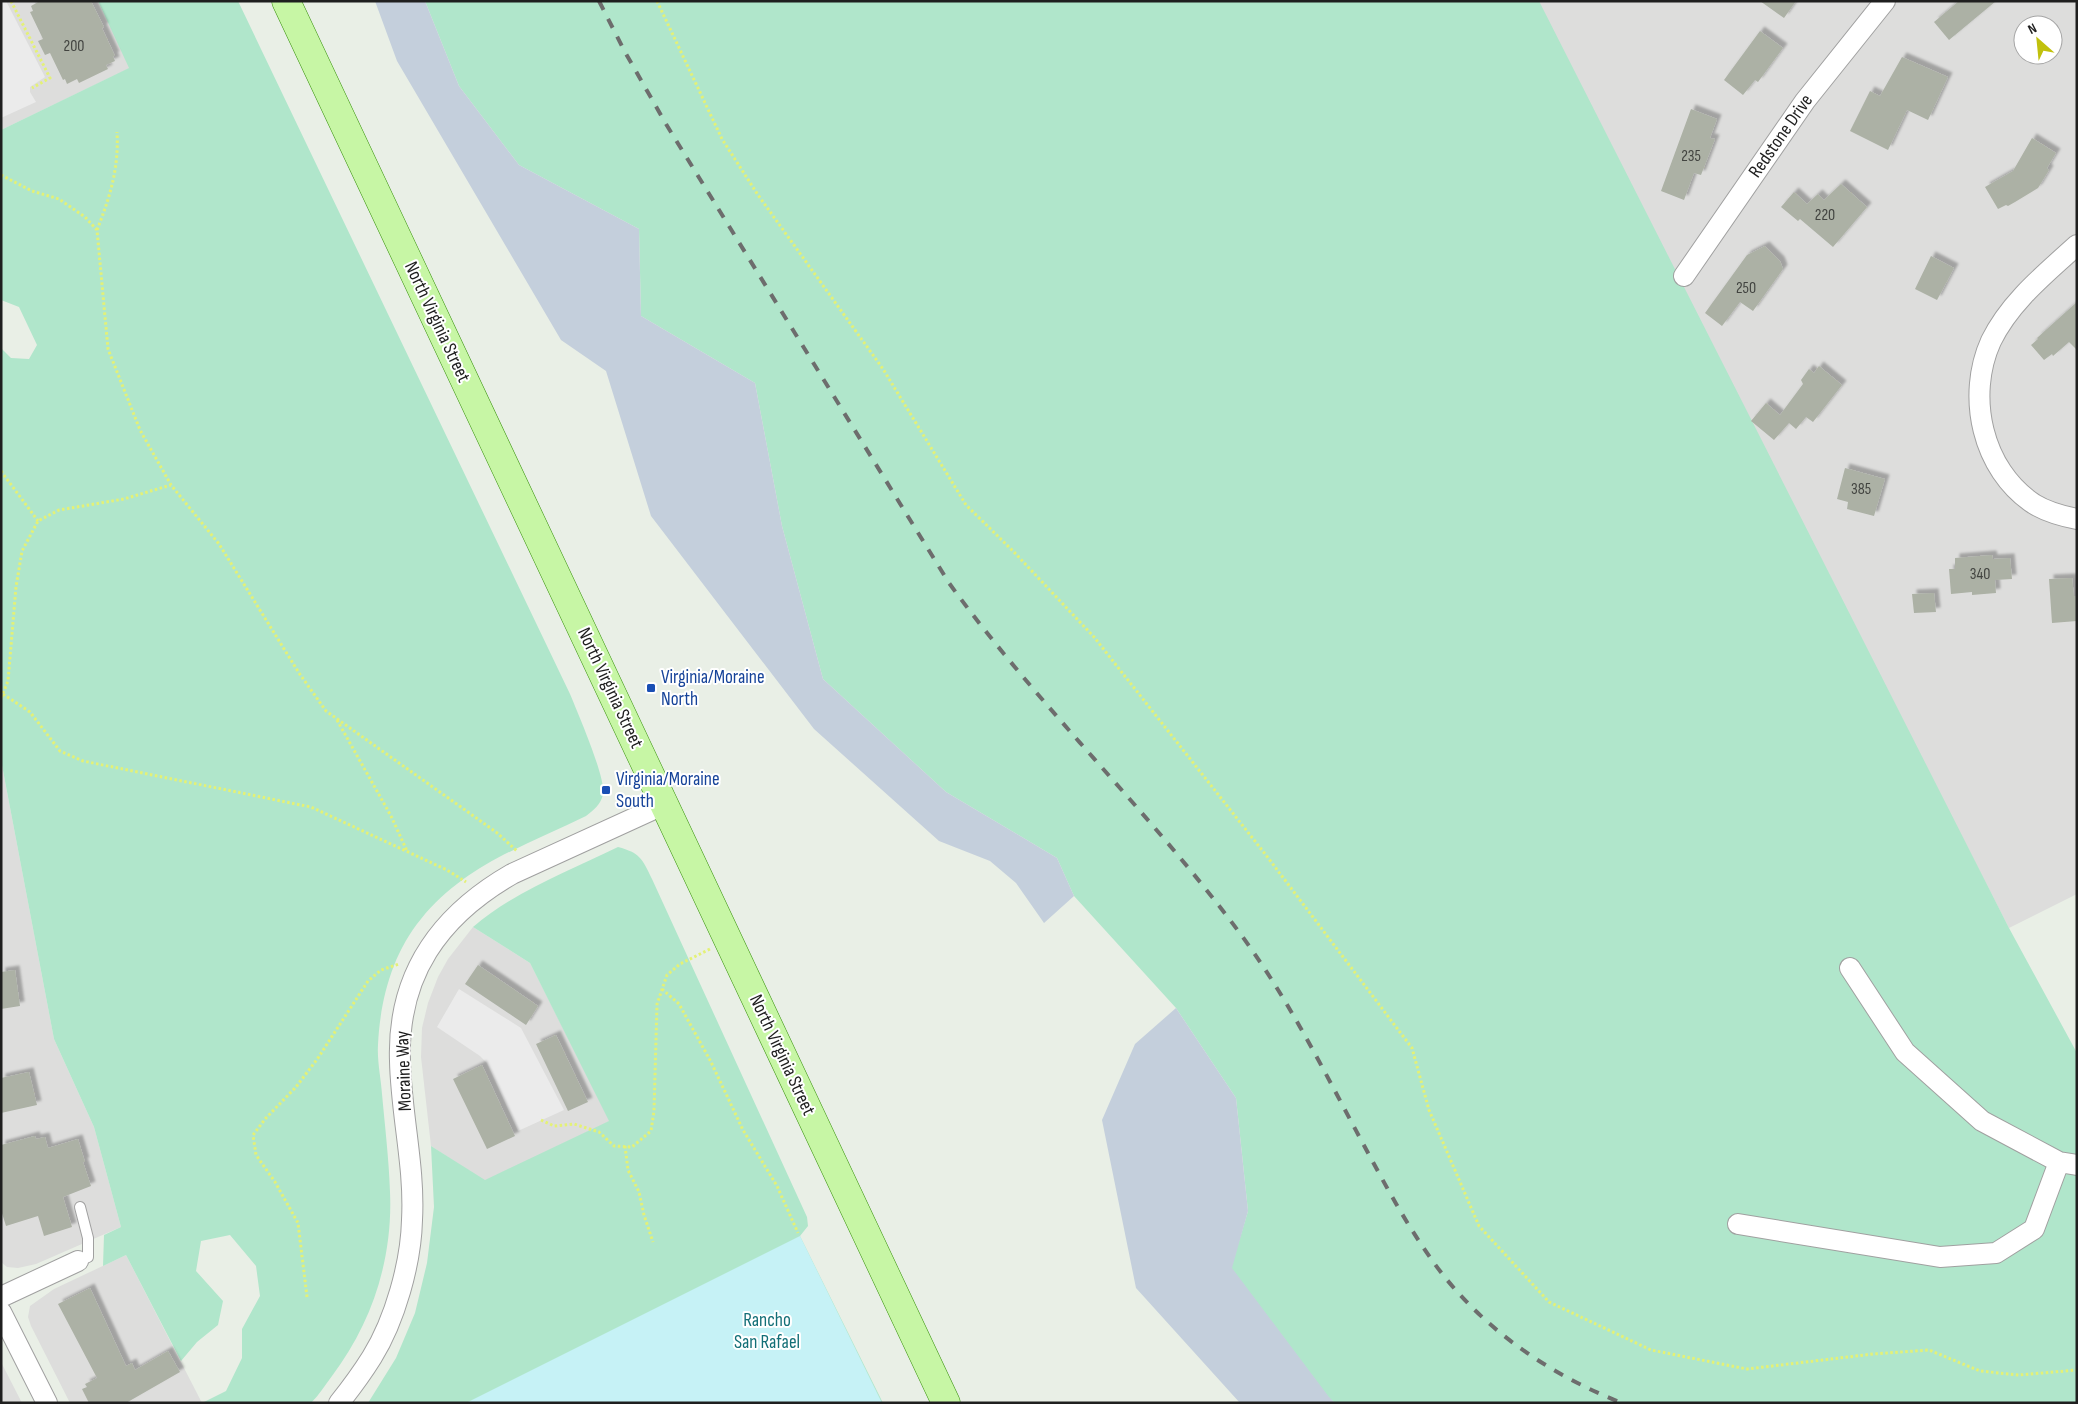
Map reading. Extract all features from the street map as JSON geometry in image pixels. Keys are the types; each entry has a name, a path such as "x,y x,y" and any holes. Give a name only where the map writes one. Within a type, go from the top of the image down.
{"main road":[{"name":"North Virginia Street","path":"286,1 946,1403"}],"street":[{"name":"Redstone Drive","path":"1684,276 1805,101 1885,1"},
{"path":"2077,245 2032,286 2008,313 1992,341 1981,369 1979,410 1986,441 1999,467 2015,488 2034,504 2059,515 2077,520"},
{"name":"Moraine Way","path":"339,1403 373,1356 389,1322 400,1291 407,1256 412,1221 411,1167 400,1063 400,1037 404,1013 416,972 446,924 478,895 512,874 665,804"},
{"path":"1738,1224 1940,1257 1996,1253 2034,1229 2068,1163 1982,1121 1905,1052 1850,968"},
{"path":"1,1297 78,1261"},
{"path":"1,1312 47,1403"}],"lane":[{"path":"78,1261 88,1257 88,1238 80,1207"}],"path":[{"path":"10,1 50,78 32,88"},
{"path":"657,1 722,139 758,195 883,369 966,505 1013,551 1094,637 1269,860 1412,1048 1428,1110 1479,1226 1549,1302 1651,1350 1747,1369 1873,1354 1929,1350 1980,1371 2019,1375 2077,1370"},
{"path":"117,132 118,151 110,197 97,230 108,349 140,430 171,485 219,544 299,673 326,711 496,832 533,864"},
{"path":"1,175 32,191 59,199 85,217 97,230"},
{"path":"1,471 38,521"},
{"path":"1,698 8,681 16,587 22,551 38,521 59,510 124,499 171,485"},
{"path":"4,694 30,712 60,751 84,761 311,807 459,877 478,895"},
{"path":"336,718 407,851"},
{"path":"541,1120 554,1126 574,1124 598,1132 614,1146 632,1147 651,1131 654,1111 658,1004 667,975 680,964 728,940"},
{"path":"307,1297 298,1223 275,1182 256,1155 253,1135 266,1118 296,1087 318,1058 368,981 381,970 399,964 416,972"},
{"path":"662,990 679,1004 684,1012 711,1062 743,1130 777,1186 798,1232"},
{"path":"624,1146 628,1170 639,1192 653,1242"}],"shaded area":[{"path":"1,1 98,1 130,68 1,130"},
{"path":"1,1 6,1 45,77 30,87 30,92 36,102 1,118"},
{"path":"375,1 425,1 459,86 519,165 639,229 641,316 755,383 782,526 823,679 946,792 1057,858 1074,896 1044,923 1016,883 990,861 939,841 814,729 651,516 606,371 561,340 397,61"},
{"path":"1532,1 2077,1 2077,894 2009,928"},
{"path":"1,760 54,1039 94,1127 121,1227 36,1264 18,1268 7,1267 1,1262"},
{"path":"473,927 530,963 610,1121 485,1181 431,1146 421,1057 422,1028 428,1003 438,977 448,959"},
{"path":"459,989 521,1028 564,1110 518,1131 487,1063 480,1056 437,1027"},
{"path":"1176,1008 1236,1098 1248,1211 1232,1268 1335,1403 1240,1403 1136,1288 1102,1120 1135,1044"},
{"path":"126,1255 202,1403 70,1403 31,1326 28,1317 30,1306 54,1289"},
{"path":"1,1362 22,1403 1,1403"}],"green space":[{"path":"98,1 238,1 570,694 591,745 603,787 603,795 600,802 586,816 498,858 457,884 421,919 402,947 389,979 385,995 381,1012 378,1045 390,1192 388,1242 384,1266 369,1312 358,1334 346,1356 311,1403 202,1403 226,1391 242,1358 242,1329 260,1296 256,1266 230,1235 201,1241 196,1271 223,1301 218,1325 197,1342 181,1361 126,1255 103,1266 104,1235 121,1227 94,1127 54,1039 1,760 1,348 11,358 29,359 37,345 19,307 1,300 1,130 129,68"},
{"path":"425,1 1539,1 2009,928 2077,1053 2077,1403 1335,1403 1329,1398 1231,1268 1248,1211 1236,1098 1176,1008 1074,896 1057,858 946,792 823,679 782,526 755,383 641,316 639,229 519,165 459,86"},
{"path":"618,847 636,854 646,866 807,1217 808,1226 800,1236 883,1403 368,1403 396,1358 415,1313 427,1263 434,1207 431,1146 485,1180 609,1121 530,963 473,927 489,914 524,892"},
{"name":"Rancho San Rafael","path":"800,1236 882,1403 466,1403"}],"building":[{"path":"40,1 91,1 104,27 102,28 115,56 113,56 115,61 106,65 108,69 79,83 77,79 67,84 65,79 63,80 50,53 45,55 38,41 43,39 30,12 33,11 31,6"},
{"path":"1760,1 1796,1 1784,18"},
{"path":"1959,1 1996,1 1949,40 1934,22"},
{"path":"1760,31 1783,48 1758,82 1755,80 1743,95 1724,80"},
{"path":"1902,57 1948,77 1928,120 1907,110 1888,150 1850,131 1870,91 1880,96"},
{"path":"1691,109 1717,119 1710,138 1715,139 1701,175 1694,173 1684,200 1661,191"},
{"path":"2032,138 2056,153 2047,168 2049,170 2038,188 2008,206 2006,205 1998,209 1985,187 2013,171"},
{"path":"1841,184 1867,207 1833,247 1800,219 1798,221 1781,207 1794,192 1807,204 1818,194 1824,200"},
{"path":"1765,246 1780,261 1783,269 1753,311 1740,302 1722,326 1705,313 1747,255"},
{"path":"1931,256 1954,268 1937,300 1915,289"},
{"path":"2077,302 2077,350 2069,342 2053,356 2052,354 2044,360 2031,345"},
{"path":"1819,366 1842,385 1813,422 1806,417 1796,429 1789,423 1774,440 1751,421 1766,403 1780,415 1803,384 1801,380 1809,369 1814,373"},
{"path":"1845,468 1885,479 1874,516 1847,509 1848,502 1837,499"},
{"path":"1992,555 1993,559 2010,558 2012,579 1995,580 1996,593 1972,595 1972,592 1951,594 1949,569 1955,569 1955,558"},
{"path":"2072,578 2074,596 2077,596 2077,621 2052,623 2049,579"},
{"path":"1934,593 1936,612 1914,613 1912,594"},
{"path":"478,965 538,1006 526,1025 465,984"},
{"path":"15,970 20,1006 1,1009 1,972"},
{"path":"556,1035 588,1102 568,1111 536,1044"},
{"path":"482,1065 515,1136 487,1149 453,1079"},
{"path":"29,1072 37,1105 1,1113 1,1078"},
{"path":"35,1136 36,1139 45,1137 48,1148 78,1139 91,1186 63,1197 72,1227 44,1236 38,1216 6,1226 1,1210 1,1145"},
{"path":"90,1288 126,1366 132,1363 135,1370 168,1351 180,1372 126,1403 89,1403 82,1389 87,1387 85,1384 97,1378 58,1304"}],"railway":[{"path":"599,1 625,52 666,124 949,583 1020,673 1170,846 1242,936 1293,1014 1392,1197 1410,1228 1440,1271 1478,1313 1522,1349 1570,1379 1622,1403"}],"place":[{"name":"Virginia/Moraine North","path":"651,688"},
{"name":"Virginia/Moraine South","path":"606,790"}]}
